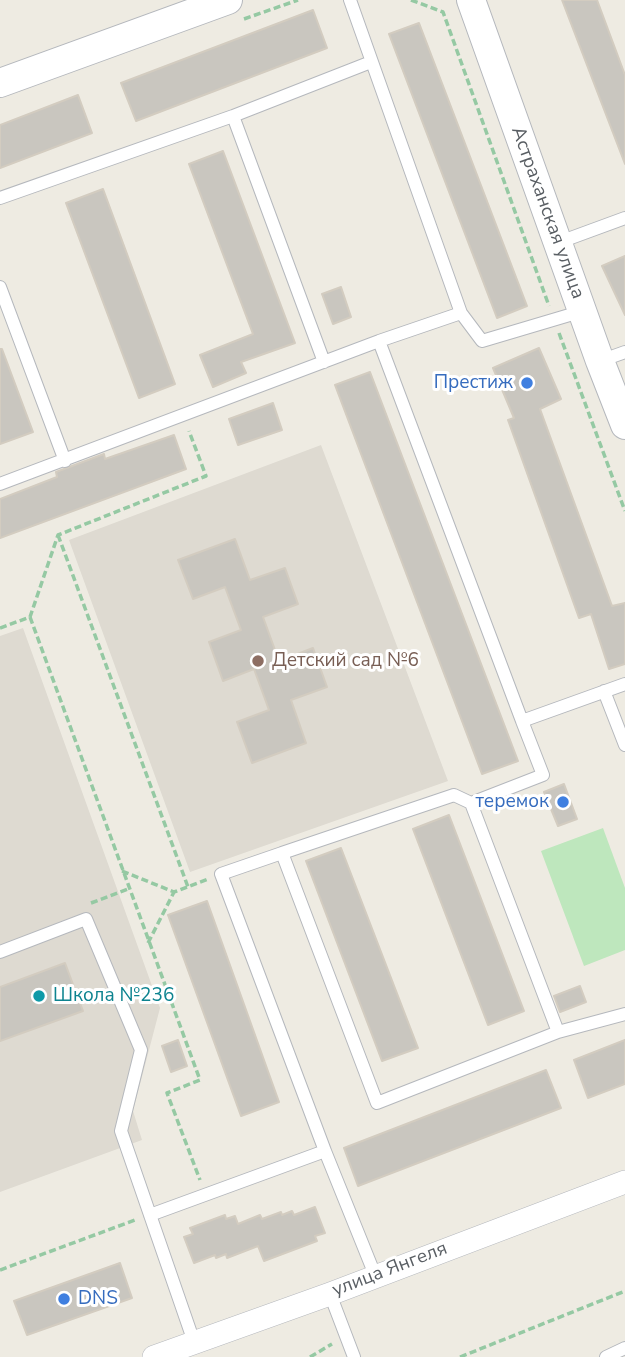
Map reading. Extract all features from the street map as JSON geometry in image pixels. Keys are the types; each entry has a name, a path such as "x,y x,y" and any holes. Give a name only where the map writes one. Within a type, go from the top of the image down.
{"street":[{"path":"0,83 228,0"},
{"name":"Астраханская улица","path":"471,0 583,311 612,356 625,425"},
{"name":"улица Янгеля","path":"154,1357 330,1294 625,1182"}],"lane":[{"path":"349,0 461,313 482,341 583,311"},
{"path":"0,198 233,116 371,62"},
{"path":"233,116 324,362"},
{"path":"557,243 625,218"},
{"path":"0,287 65,461"},
{"path":"0,484 379,341 461,313"},
{"path":"379,341 542,775 471,803"},
{"path":"522,721 625,684"},
{"path":"604,691 625,745"},
{"path":"375,1275 325,1151 221,874 454,795 471,803 558,1032"},
{"path":"282,853 377,1103 558,1032 625,1014"},
{"path":"0,952 86,919 141,1050 121,1131 194,1342"},
{"path":"150,1215 325,1151"},
{"path":"330,1294 354,1357"},
{"path":"606,1357 625,1348"}],"path":[{"path":"411,0 443,12 625,511"},
{"path":"184,415 206,476 58,535 30,617 200,1080 167,1093 206,1195"},
{"path":"58,535 188,887"},
{"path":"0,628 30,617"},
{"path":"122,872 174,892 221,874"},
{"path":"86,919 85,905 128,889"},
{"path":"148,943 174,892"},
{"path":"0,1270 150,1215"},
{"path":"460,1357 625,1291"},
{"path":"310,1357 346,1336"}],"shaded area":[{"name":"Детский сад №6","path":"321,445 448,781 190,872 69,540"},
{"path":"23,628 160,1008 133,1111 142,1140 0,1192 0,636"}],"green space":[{"path":"603,828 625,888 625,950 584,966 541,851"}],"building":[{"path":"562,0 597,0 625,75 625,164"},
{"path":"313,10 327,48 136,121 121,83"},
{"path":"419,23 527,306 497,318 389,34"},
{"path":"78,95 92,133 0,168 0,125"},
{"path":"223,151 295,343 241,362 246,373 213,387 200,355 253,334 189,164"},
{"path":"103,189 175,384 139,398 66,203"},
{"path":"625,256 625,315 602,266"},
{"path":"341,287 351,317 333,324 322,294"},
{"path":"539,348 561,399 540,409 612,606 625,603 625,664 609,669 591,614 579,618 508,420 514,418 493,368"},
{"path":"0,349 33,432 0,444"},
{"path":"370,372 518,761 482,774 335,385"},
{"path":"273,403 282,430 238,445 229,419"},
{"path":"174,435 186,469 0,538 0,499 57,477 56,472 104,454 105,459"},
{"path":"235,539 250,580 285,568 298,604 263,617 279,661 313,648 327,687 291,700 306,743 252,763 237,722 269,710 254,669 223,681 209,642 241,630 225,587 193,599 178,560"},
{"path":"564,784 577,819 558,826 544,792"},
{"path":"449,815 524,1011 488,1025 413,829"},
{"path":"341,848 418,1048 382,1061 306,861"},
{"path":"207,901 279,1102 241,1116 168,915"},
{"name":"Школа №236","path":"65,963 83,1011 0,1041 0,987"},
{"path":"580,986 586,1002 560,1012 554,996"},
{"path":"178,1040 187,1066 171,1072 162,1046"},
{"path":"625,1040 625,1084 588,1098 574,1060"},
{"path":"546,1070 561,1108 358,1186 344,1148"},
{"path":"315,1207 325,1233 315,1236 317,1241 264,1261 258,1246 227,1258 226,1254 216,1258 215,1255 194,1263 184,1237 193,1234 190,1228 225,1215 226,1219 235,1216 238,1224 260,1215 262,1219 292,1211 294,1215"},
{"path":"120,1263 132,1298 27,1335 14,1301"}],"place":[{"name":"Престиж","path":"527,383"},
{"name":"Детский сад №6","path":"258,661"},
{"name":"теремок","path":"563,802"},
{"name":"Школа №236","path":"39,996"},
{"name":"DNS","path":"64,1299"}]}
